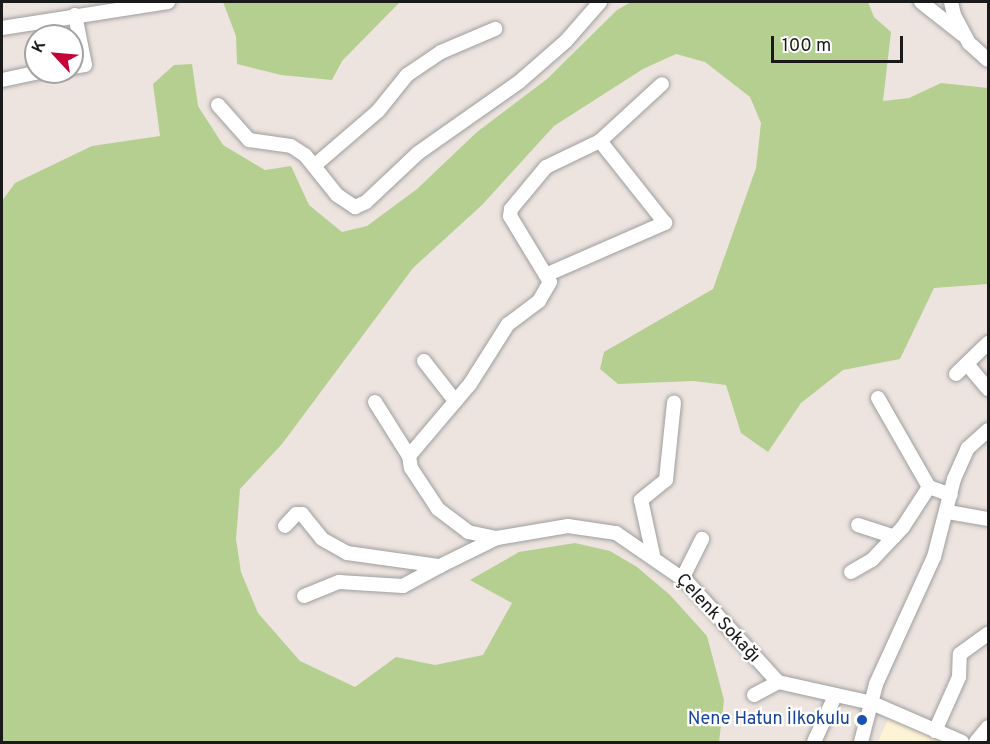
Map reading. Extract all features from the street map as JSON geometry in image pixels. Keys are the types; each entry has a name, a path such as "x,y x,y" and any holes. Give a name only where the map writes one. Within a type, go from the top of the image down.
{"street":[{"path":"2,28 168,2"},
{"path":"218,105 249,140 291,146 314,166 348,205 366,202 418,153 519,82 566,41 600,2"},
{"path":"921,2 967,38 988,60"},
{"path":"951,2 967,38"},
{"path":"75,15 77,24"},
{"path":"314,166 378,111 407,75 441,52 495,29"},
{"path":"2,80 24,75"},
{"path":"409,456 455,401 508,324 539,301 550,282 548,274 510,216 512,208 546,167 600,141 662,84"},
{"path":"548,274 665,223 600,141"},
{"path":"956,374 988,342"},
{"path":"424,361 455,401"},
{"path":"967,364 988,389"},
{"path":"878,399 929,487 951,495"},
{"name":"Çelenk Sokağı","path":"375,402 409,456 411,468 438,509 468,532 497,538"},
{"path":"652,555 641,500 666,480 674,402"},
{"path":"861,742 872,703 898,632 934,557 948,512 954,478 968,448 988,430"},
{"path":"851,572 872,561 894,537 929,487"},
{"path":"948,512 988,519"},
{"path":"285,526 296,514 302,514 322,539 347,553 440,566"},
{"path":"858,525 894,537"},
{"name":"Çelenk Sokağı","path":"304,596 339,582 403,586 497,538 568,526 593,527 616,533 652,555 682,579 778,682"},
{"path":"682,579 702,539"},
{"path":"935,731 959,677 960,654 988,634"},
{"path":"754,695 778,682 872,703 962,742"},
{"path":"814,742 835,696"},
{"path":"976,742 988,728"}],"shaded area":[{"path":"890,715 950,742 878,742"}],"green space":[{"path":"223,2 400,2 342,61 332,80 281,75 237,64 236,36"},
{"path":"631,2 868,2 874,17 891,32 883,101 909,98 941,83 988,88 988,284 934,288 900,359 843,370 801,403 768,452 741,433 726,385 693,381 618,384 600,369 604,352 713,289 756,168 761,123 750,97 705,62 676,54 643,69 554,126 482,205 413,268 282,444 240,489 236,539 241,572 258,613 300,661 355,687 396,657 435,665 483,655 512,603 470,580 519,552 575,543 610,551 637,567 670,595 707,636 724,700 719,742 2,742 2,201 15,183 92,146 160,136 153,84 174,65 192,64 198,106 223,145 265,170 291,166 309,205 342,232 367,226 417,189 477,132 547,79 617,10"}],"place":[{"name":"Nene Hatun İlkokulu","path":"862,720"}]}
